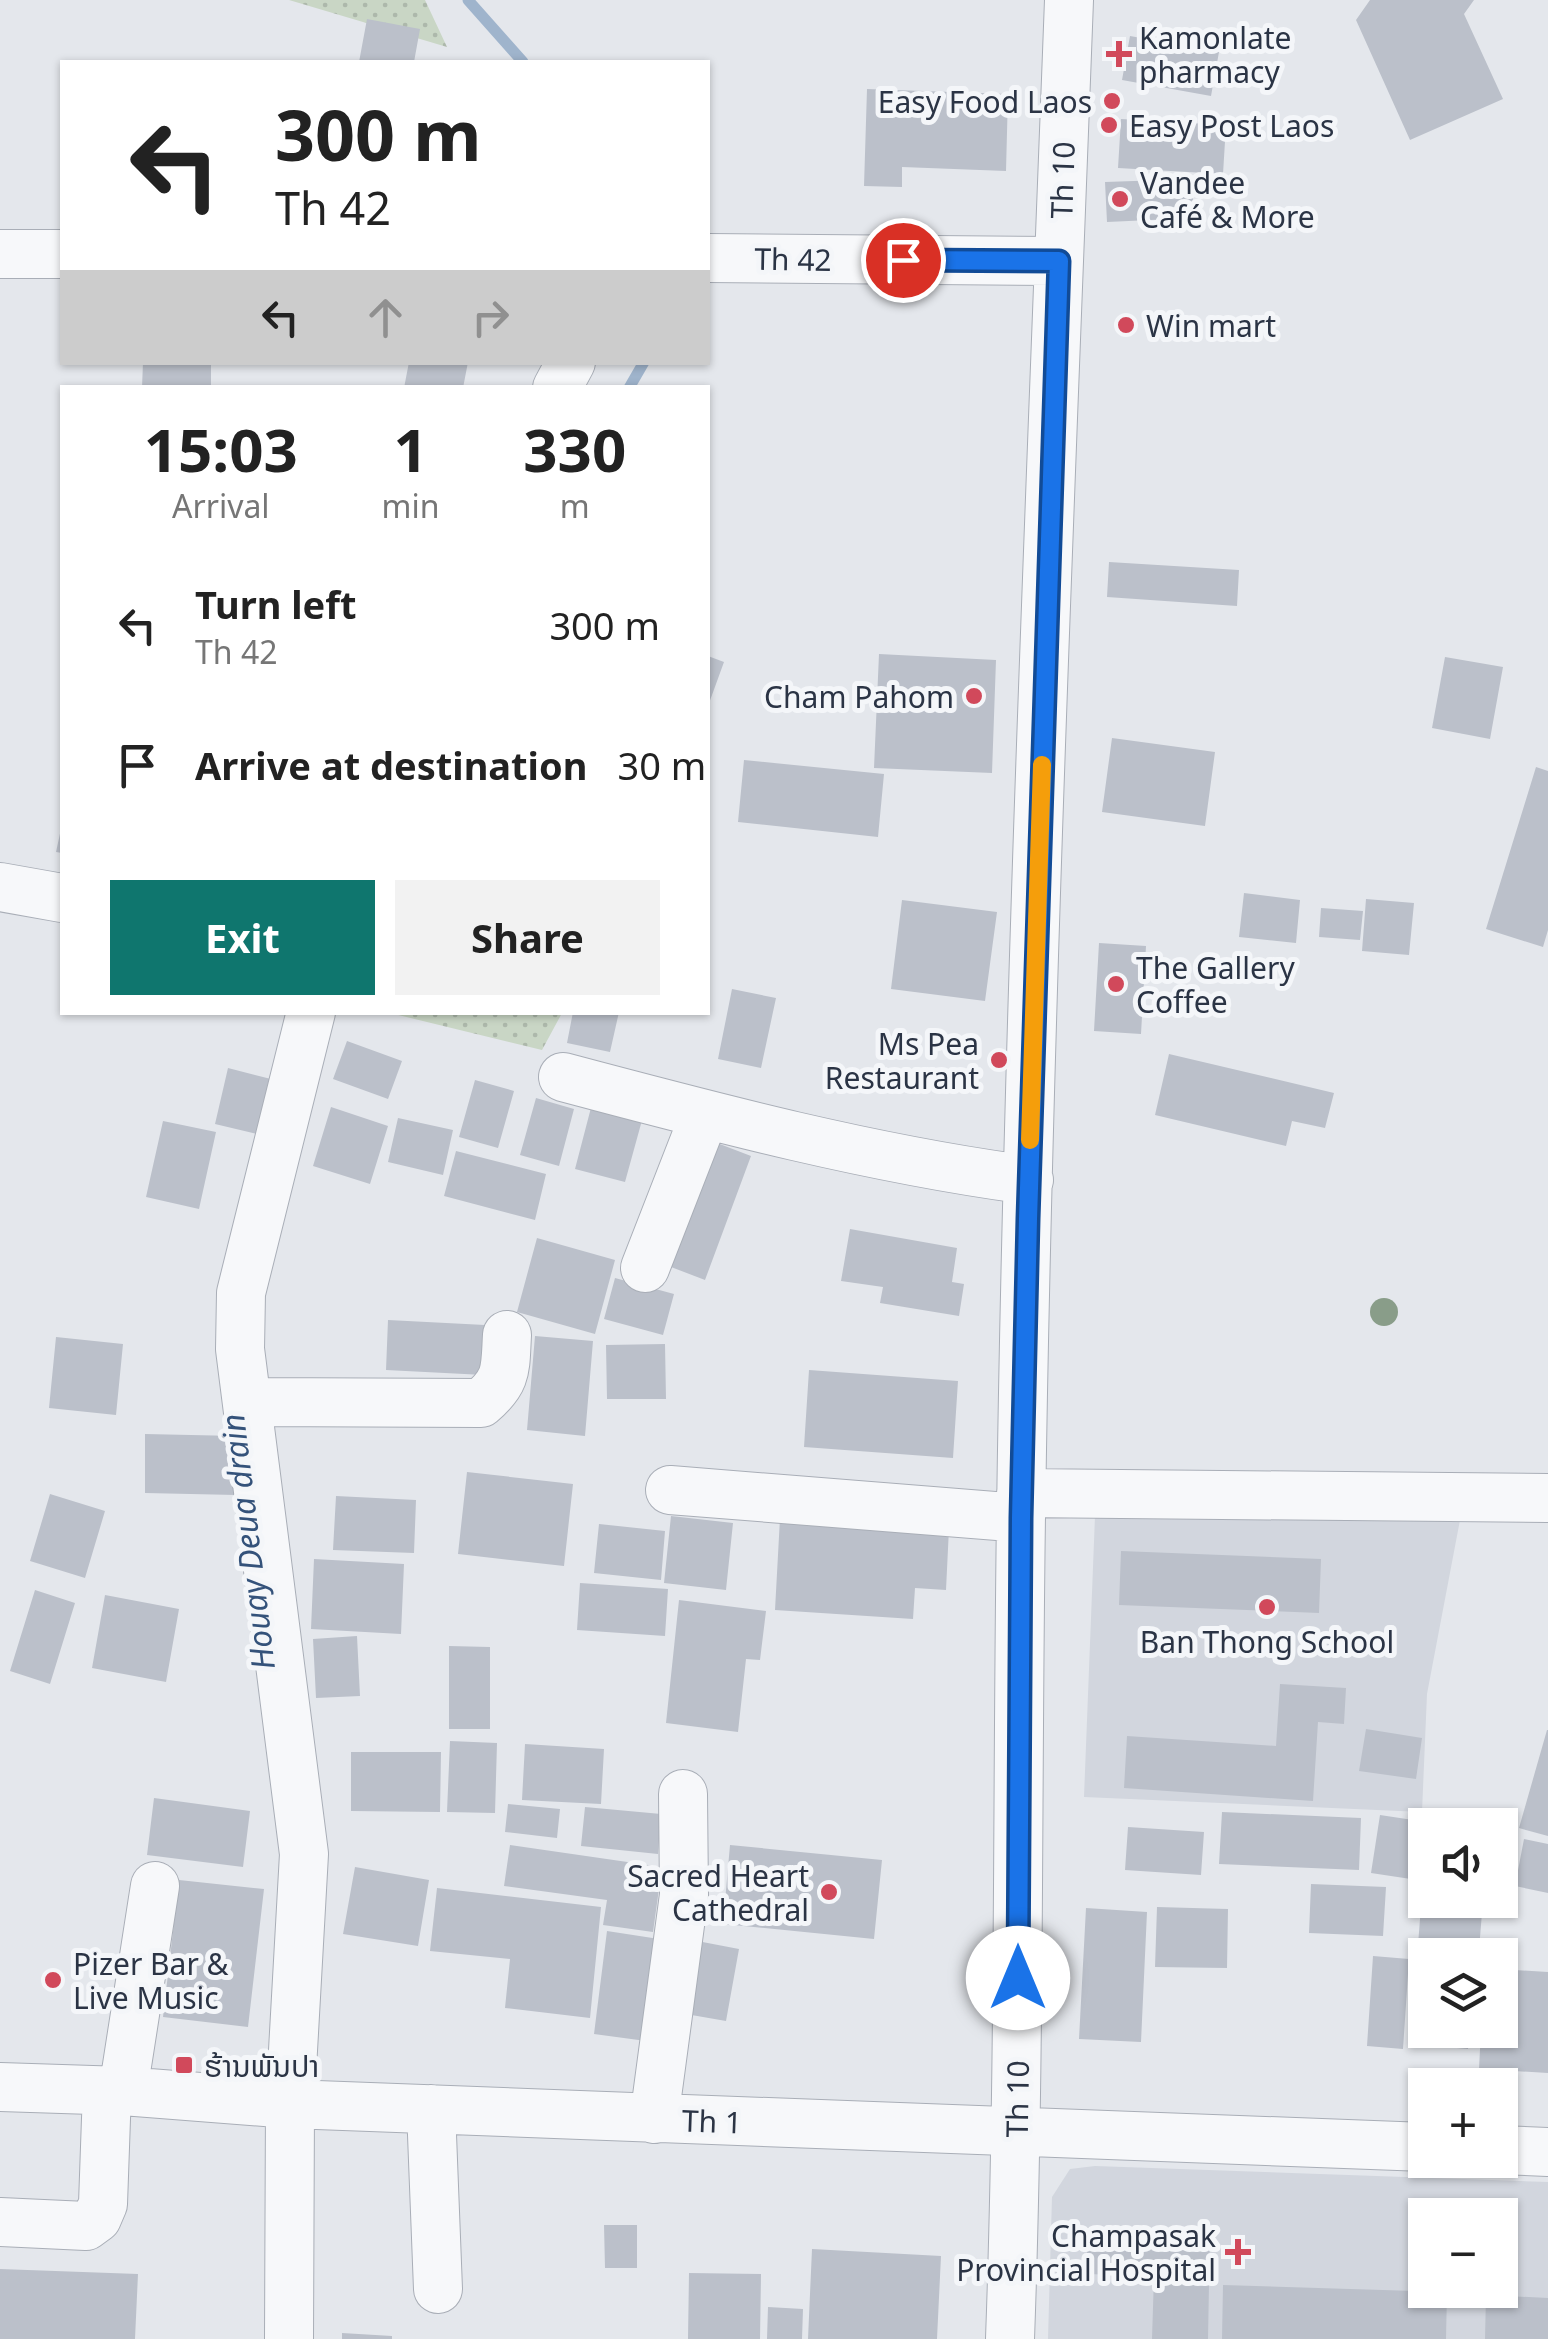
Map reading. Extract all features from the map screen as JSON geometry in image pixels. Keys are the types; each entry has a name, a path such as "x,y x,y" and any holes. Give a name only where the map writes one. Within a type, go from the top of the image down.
{"street":[{"name":"Th 10","path":"1010,2339 1018,2132 1021,1505 1029,1180 1069,0"},
{"path":"0,254 60,254"},
{"name":"Th 42","path":"710,258 1059,261"},
{"path":"0,887 60,898"},
{"path":"289,2339 290,2104 304,1854 258,1403 240,1348 241,1293 310,1015"},
{"path":"563,1076 705,1114 934,1167 1029,1180"},
{"path":"645,1268 705,1114"},
{"path":"258,1403 481,1403 499,1388 505,1377 507,1335"},
{"path":"670,1490 1021,1505 1548,1498"},
{"path":"654,2118 684,1895 684,1794"},
{"path":"0,2222 86,2226 97,2218 103,2204 115,2091 155,1886"},
{"name":"Th 1","path":"0,2087 432,2110 1408,2146"},
{"path":"432,2110 438,2289"},
{"path":"1518,2151 1548,2152"}],"shaded area":[{"name":"Ban Thong School","path":"1095,1516 1460,1520 1427,1694 1422,1808 1408,1808 1408,1811 1084,1797"},
{"name":"Champasak Provincial Hospital","path":"1095,2166 1548,2182 1548,2339 1048,2339 1052,2197 1070,2169"}],"green space":[{"path":"289,0 425,0 447,47"},
{"path":"398,1015 561,1015 542,1050"}],"building":[{"path":"1370,0 1474,0 1464,14 1503,99 1410,140 1356,20"},
{"path":"367,19 420,29 414,60 359,60"},
{"path":"1130,36 1219,52 1211,96 1122,80"},
{"path":"867,89 1008,94 1006,171 902,167 902,187 864,186"},
{"path":"1121,119 1226,125 1223,174 1118,168"},
{"path":"1192,179 1194,218 1107,222 1105,182"},
{"path":"143,365 211,365 211,385 142,385"},
{"path":"408,365 467,365 464,385 405,385"},
{"path":"1109,562 1239,570 1237,606 1107,597"},
{"path":"879,654 996,660 992,773 874,768"},
{"path":"710,657 724,662 710,700"},
{"path":"1445,657 1503,667 1490,739 1432,728"},
{"path":"1112,738 1215,752 1205,826 1102,812"},
{"path":"744,760 884,774 878,837 738,822"},
{"path":"1536,767 1548,771 1548,930 1543,947 1486,929"},
{"path":"1244,893 1300,900 1296,943 1239,937"},
{"path":"1366,899 1414,903 1409,955 1362,951"},
{"path":"902,900 997,912 985,1001 891,989"},
{"path":"1321,908 1363,911 1360,940 1319,937"},
{"path":"1099,943 1146,946 1141,1034 1094,1031"},
{"path":"732,989 776,998 761,1068 718,1059"},
{"path":"572,1015 618,1015 610,1052 567,1043"},
{"path":"347,1041 402,1061 388,1099 333,1079"},
{"path":"1169,1054 1334,1093 1325,1128 1292,1121 1286,1146 1155,1115"},
{"path":"228,1068 279,1081 266,1136 215,1124"},
{"path":"475,1080 514,1091 498,1148 459,1137"},
{"path":"536,1098 574,1109 559,1166 520,1155"},
{"path":"593,1100 644,1113 625,1182 575,1169"},
{"path":"331,1107 388,1126 370,1184 313,1166"},
{"path":"398,1118 453,1130 443,1175 388,1162"},
{"path":"163,1121 216,1132 199,1209 146,1197"},
{"path":"704,1138 751,1156 705,1280 658,1262"},
{"path":"456,1151 546,1174 535,1220 444,1196"},
{"path":"850,1229 957,1248 952,1282 964,1284 959,1316 880,1303 883,1287 841,1281"},
{"path":"537,1238 615,1260 595,1334 517,1312"},
{"path":"615,1278 674,1294 663,1335 604,1319"},
{"path":"388,1320 485,1325 484,1375 386,1370"},
{"path":"535,1336 593,1341 585,1436 527,1430"},
{"path":"56,1337 123,1344 116,1415 49,1408"},
{"path":"665,1344 666,1399 607,1399 606,1345"},
{"path":"809,1370 958,1381 953,1458 804,1447"},
{"path":"145,1434 237,1436 236,1495 145,1493"},
{"path":"467,1472 573,1484 564,1566 458,1554"},
{"path":"50,1494 105,1511 85,1578 30,1561"},
{"path":"336,1496 416,1500 414,1553 333,1550"},
{"path":"671,1516 733,1523 726,1590 664,1583"},
{"path":"780,1518 949,1528 946,1590 915,1588 913,1619 775,1610"},
{"path":"599,1524 665,1531 661,1580 594,1573"},
{"path":"1121,1551 1321,1559 1319,1613 1119,1605"},
{"path":"314,1559 404,1564 401,1634 311,1629"},
{"path":"580,1583 668,1589 665,1636 577,1630"},
{"path":"35,1590 75,1603 50,1684 10,1671"},
{"path":"105,1595 179,1609 166,1682 92,1668"},
{"path":"679,1600 766,1611 760,1660 746,1659 738,1732 666,1723"},
{"path":"357,1636 360,1696 316,1698 313,1639"},
{"path":"449,1646 490,1647 490,1729 449,1729"},
{"path":"1280,1684 1346,1688 1344,1724 1318,1722 1313,1801 1124,1788 1127,1736 1276,1746"},
{"path":"1366,1729 1422,1738 1416,1779 1359,1771"},
{"path":"1548,1730 1548,1836 1519,1828"},
{"path":"450,1741 497,1743 495,1813 447,1812"},
{"path":"525,1744 604,1749 601,1804 522,1800"},
{"path":"351,1752 441,1752 440,1812 351,1811"},
{"path":"154,1798 250,1811 243,1867 147,1855"},
{"path":"508,1804 560,1809 557,1838 505,1832"},
{"path":"585,1807 661,1814 658,1854 581,1846"},
{"path":"1222,1812 1361,1818 1359,1870 1219,1864"},
{"path":"1380,1815 1408,1819 1408,1879 1371,1873"},
{"path":"1128,1827 1204,1832 1201,1875 1125,1870"},
{"path":"1524,1839 1548,1844 1548,1893 1518,1887"},
{"path":"510,1845 662,1867 653,1932 603,1925 607,1900 504,1886"},
{"path":"730,1845 882,1860 874,1939 723,1924"},
{"path":"355,1867 429,1880 418,1946 343,1934"},
{"path":"179,1880 264,1889 248,2027 163,2017"},
{"path":"1311,1884 1386,1887 1383,1936 1309,1933"},
{"path":"437,1888 601,1907 590,2018 505,2008 510,1959 430,1951"},
{"path":"1157,1907 1228,1909 1227,1968 1155,1967"},
{"path":"1086,1908 1147,1912 1141,2042 1079,2039"},
{"path":"1420,1918 1482,1918 1480,1938 1419,1938"},
{"path":"607,1931 659,1939 646,2041 594,2034"},
{"path":"692,1940 739,1949 726,2021 680,2013"},
{"path":"1373,1956 1408,1959 1403,2049 1367,2046"},
{"path":"1518,1970 1548,1972 1548,2073 1479,2068 1480,2048 1518,2048"},
{"path":"604,2225 637,2225 637,2268 605,2268"},
{"path":"1087,2227 1210,2230 1208,2339 1152,2339 1154,2276 1087,2274"},
{"path":"812,2249 941,2256 937,2339 808,2339"},
{"path":"0,2269 138,2274 135,2339 0,2339"},
{"path":"689,2273 761,2274 760,2339 688,2339"},
{"path":"1223,2285 1408,2291 1408,2308 1447,2308 1446,2339 1222,2339"},
{"path":"1518,2297 1548,2298 1548,2339 1485,2339 1486,2308 1518,2308"},
{"path":"768,2307 803,2309 802,2339 767,2339"},
{"path":"342,2333 392,2336 392,2339 342,2339"}],"waterway":[{"name":"Houay Deua drain","path":"468,0 521,60"},
{"name":"Houay Deua drain","path":"631,385 642,365"}],"slow traffic":[{"path":"1030,1140 1042,765"}],"place":[{"name":"Kamonlate pharmacy","path":"1119,54"},
{"name":"Easy Food Laos","path":"1112,101"},
{"name":"Easy Post Laos","path":"1109,125"},
{"name":"Vandee Café & More","path":"1120,199"},
{"name":"Win mart","path":"1126,325"},
{"name":"Cham Pahom","path":"974,696"},
{"name":"The Gallery Coffee","path":"1116,984"},
{"name":"Ms Pea Restaurant","path":"999,1060"},
{"name":"Ban Thong School","path":"1267,1607"},
{"name":"Sacred Heart Cathedral","path":"829,1892"},
{"name":"Pizer Bar & Live Music","path":"53,1980"},
{"name":"ຮ້ານພັນປາ","path":"184,2065"},
{"name":"Champasak Provincial Hospital","path":"1238,2252"}],"route":[{"path":"903,260 1059,261 1028,1219 1021,1518 1018,1978"}]}
